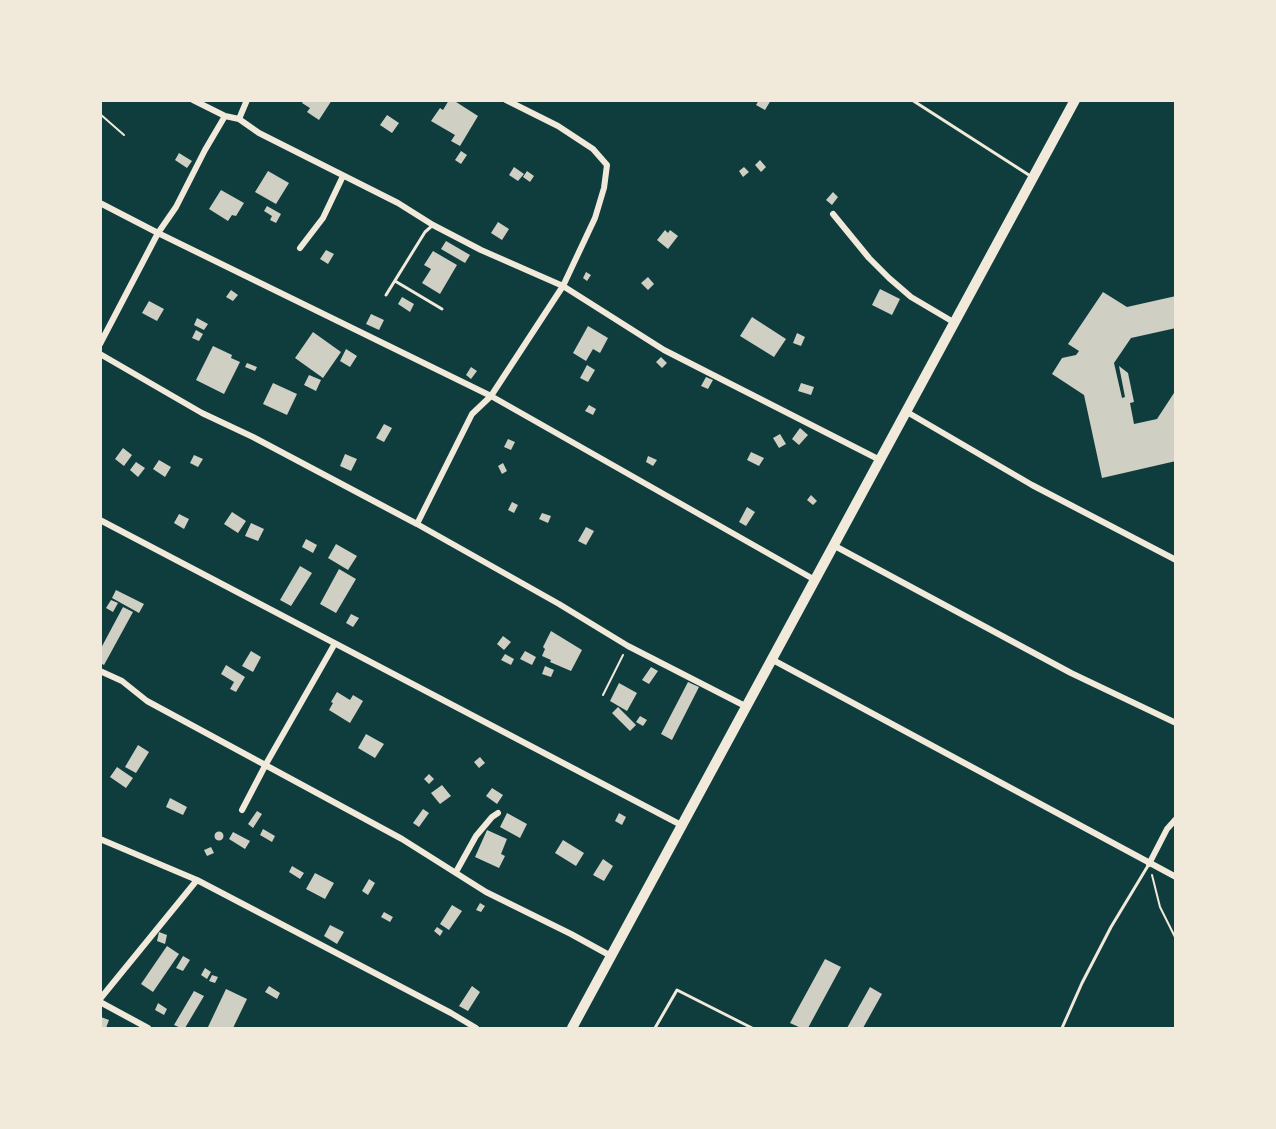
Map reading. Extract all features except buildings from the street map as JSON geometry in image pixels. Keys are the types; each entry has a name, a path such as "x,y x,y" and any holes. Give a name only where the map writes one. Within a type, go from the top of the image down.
{"highway":[{"path":"575,1028 611,956 1075,100"}],"street":[{"path":"193,100 225,116 239,119 259,133 398,203 433,225 481,250 562,286 664,350 880,460"},
{"path":"239,119 247,100"},
{"path":"417,524 472,414 490,396 562,286 595,218 604,188 607,165 593,149 558,126 506,100"},
{"path":"100,344 158,233 176,207 225,116"},
{"path":"300,248 323,218 343,176"},
{"path":"100,203 490,396 815,580"},
{"path":"833,214 888,278 911,297 955,323"},
{"path":"100,354 202,413 253,437 417,524 628,646 747,706"},
{"path":"907,412 1032,485 1176,560"},
{"path":"100,520 334,645 683,826"},
{"path":"833,545 1071,673 1176,723"},
{"path":"242,810 334,645"},
{"path":"772,660 1176,877"},
{"path":"100,671 122,681 147,701 402,839 506,903 564,930 611,956"},
{"path":"456,872 476,836 498,813"},
{"path":"1149,864 1167,829 1176,819"},
{"path":"100,838 197,880 451,1013 476,1029"},
{"path":"148,1029 100,1000 197,880"}],"lane":[{"path":"912,100 1033,178"},
{"path":"386,295 425,232 433,225"},
{"path":"395,281 442,309"},
{"path":"1062,1029 1082,983 1111,927 1149,864"},
{"path":"655,1029 677,990 752,1029"}],"path":[{"path":"100,114 124,135"},
{"path":"603,695 628,646"},
{"path":"1149,864 1160,907 1176,939"}]}
